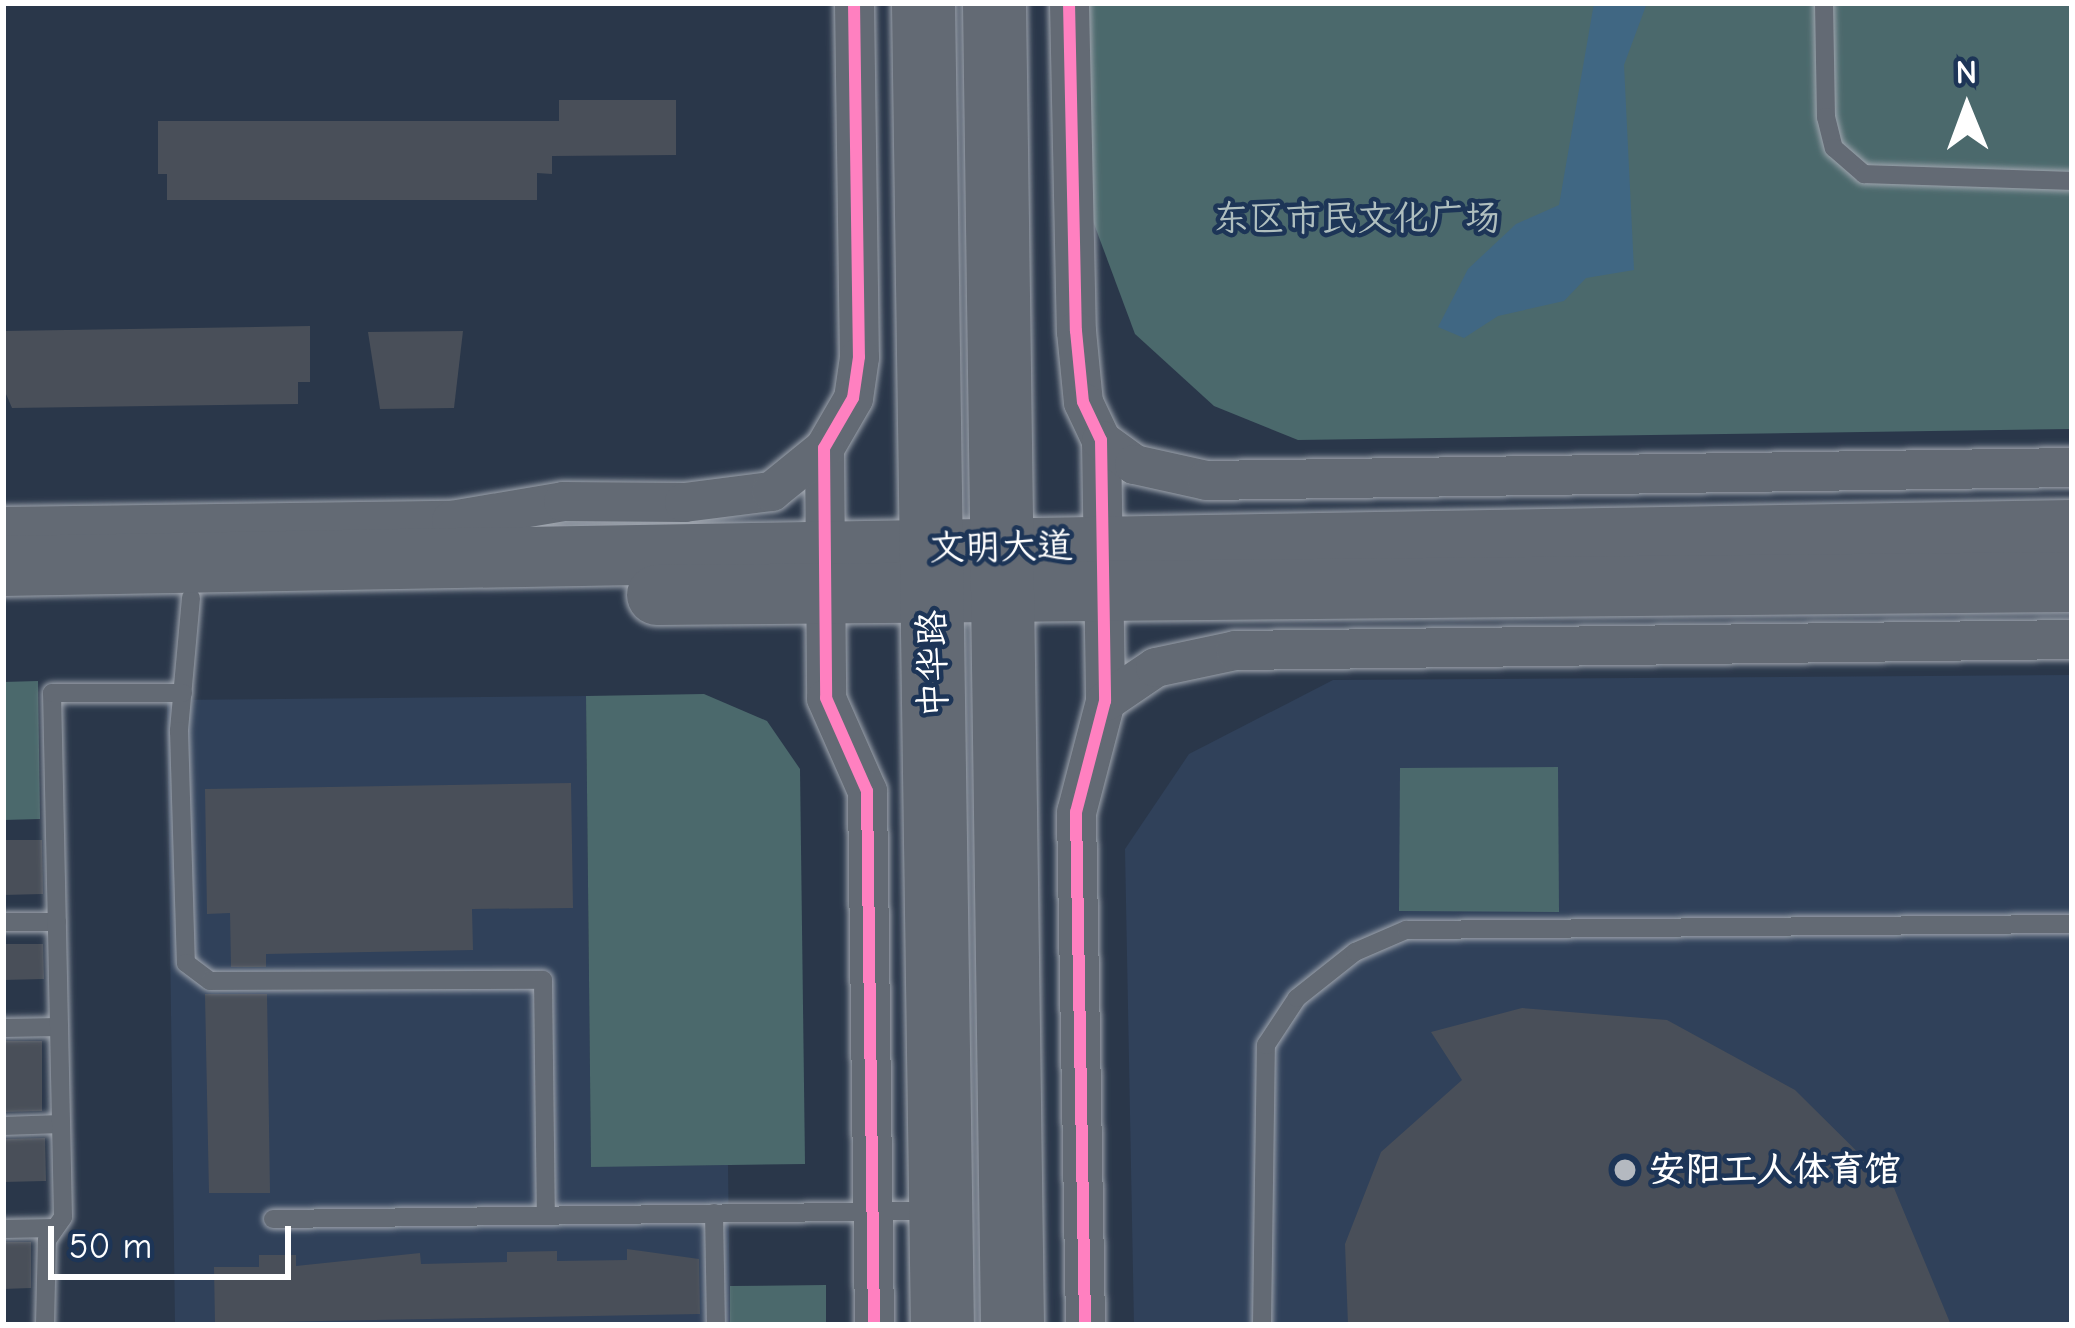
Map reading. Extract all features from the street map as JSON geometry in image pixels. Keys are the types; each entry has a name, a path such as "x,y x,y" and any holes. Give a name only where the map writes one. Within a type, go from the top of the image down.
{"highway":[{"name":"中华路","path":"923,3 942,1325"},
{"name":"中华路","path":"994,3 1012,1325"}],"main road":[{"name":"文明大道","path":"3,600 191,598 825,572 1103,568 2072,530"},
{"name":"文明大道","path":"3,566 825,572"},
{"name":"文明大道","path":"1103,568 2072,581"}],"street":[{"path":"3,526 451,520 563,501 684,502 771,490 824,448 853,398 859,358 854,3"},
{"path":"1069,3 1076,331 1083,403 1101,440 1105,701 1076,812 1085,1325"},
{"path":"1101,440 1134,464 1206,480 2072,467"},
{"path":"824,448 826,698 867,791 874,1325"},
{"path":"1105,701 1155,667 1235,650 2072,639"}],"lane":[{"path":"1825,3 1826,117 1834,148 1864,174 2072,181"},
{"path":"191,598 183,693 194,974 543,980 546,1215"},
{"path":"45,1325 61,1124 52,693 183,693"},
{"path":"3,922 57,922"},
{"path":"1262,1325 1266,1046 1298,998 1355,952 1406,930 2072,924"},
{"path":"3,1028 59,1027"},
{"path":"3,1126 61,1124"},
{"path":"273,1219 940,1211"},
{"path":"714,1213 716,1325"},
{"path":"3,1229 56,1228"}],"shaded area":[{"path":"1594,3 1647,3 1624,65 1634,270 1586,278 1564,301 1498,316 1464,338 1438,327 1468,269 1516,224 1559,205"},
{"path":"2072,675 2072,1325 1134,1325 1125,849 1189,754 1333,680"},
{"path":"586,696 591,1166 728,1165 730,1325 175,1325 167,700"}],"green space":[{"name":"东区市民文化广场","path":"1085,3 2072,3 2072,429 1298,440 1214,406 1135,334 1087,205"},
{"path":"38,681 40,819 3,820 3,682"},
{"path":"704,694 767,721 800,769 805,1164 591,1167 586,696"},
{"path":"1558,767 1559,912 1399,911 1400,768"},
{"path":"826,1285 826,1325 730,1325 730,1286"}],"building":[{"path":"559,100 676,100 676,155 552,156 552,174 537,173 537,200 167,200 167,174 158,174 158,121 559,121"},
{"path":"310,326 310,382 298,382 298,404 12,408 3,387 3,331"},
{"path":"463,331 454,408 380,409 368,332"},
{"path":"571,783 573,908 472,909 473,950 266,954 266,967 231,967 230,913 207,914 205,789"},
{"path":"3,840 42,840 43,894 3,895"},
{"path":"3,944 43,944 44,979 3,980"},
{"path":"205,994 267,994 270,1193 209,1193"},
{"name":"安阳工人体育馆","path":"1522,1008 1667,1020 1795,1090 1894,1188 1951,1325 1348,1325 1345,1244 1381,1152 1462,1080 1431,1032"},
{"path":"3,1041 42,1041 42,1111 3,1112"},
{"path":"45,1138 46,1181 3,1182 3,1139"},
{"path":"3,1242 31,1242 31,1288 3,1289"},
{"path":"627,1249 699,1259 700,1314 215,1323 214,1267 259,1267 259,1255 296,1255 296,1266 420,1253 421,1264 507,1262 507,1252 557,1251 557,1261 627,1260"}],"cycle path":[{"path":"854,3 859,357 853,398 824,448 826,698 867,791 874,1325"},
{"path":"1069,3 1076,331 1083,402 1101,440 1105,701 1076,812 1085,1325"}],"place":[{"name":"安阳工人体育馆","path":"1625,1170"}]}
